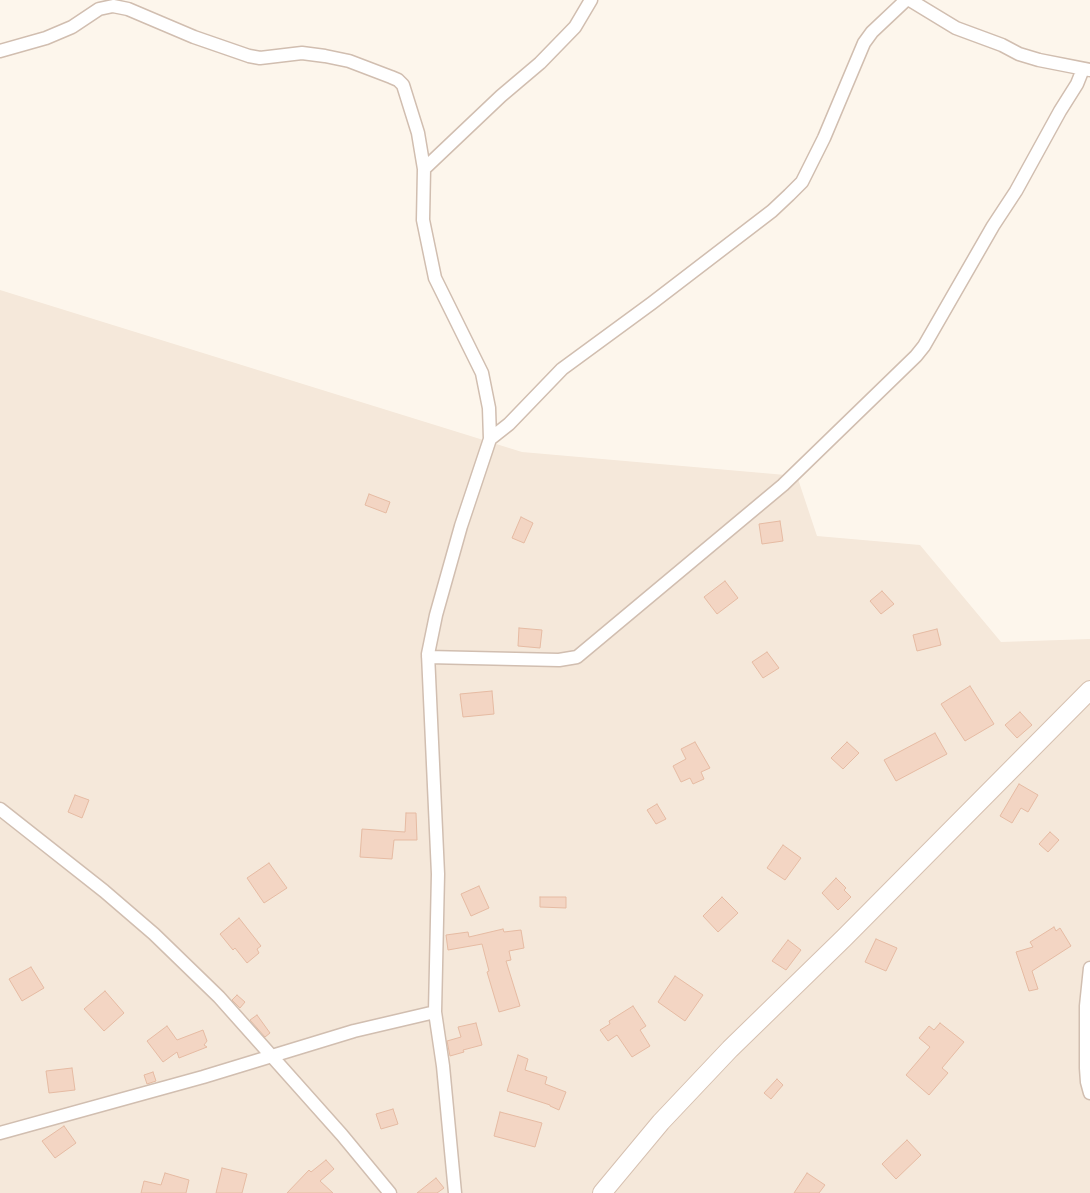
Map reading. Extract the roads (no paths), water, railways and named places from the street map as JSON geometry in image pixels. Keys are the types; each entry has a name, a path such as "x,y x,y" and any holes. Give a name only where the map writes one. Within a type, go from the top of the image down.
{"street":[{"path":"424,169 501,96 546,57 575,27 591,0"},
{"path":"490,439 509,424 562,369 667,292 789,196 802,182 824,138 864,43 872,32 906,0"},
{"path":"428,657 559,660 577,657 783,485 916,356 924,346 988,234 1016,191 1060,111 1087,70 1019,54 1002,45 956,28 910,0"},
{"path":"0,51 46,38 72,27 99,9 113,6 128,9 194,37 248,56 260,58 302,53 349,61 392,76 403,86 418,133 424,169 423,220 435,278 482,373 489,408 490,439 461,526 431,636 428,657 438,874 435,1012 443,1066 455,1193"},
{"path":"602,1193 661,1122 730,1049 851,931 1090,690"},
{"path":"0,809 104,891 154,934 220,997 342,1135 390,1193"},
{"path":"1090,968 1086,1006 1086,1068 1090,1093"},
{"path":"0,1133 354,1031 435,1012"}]}
